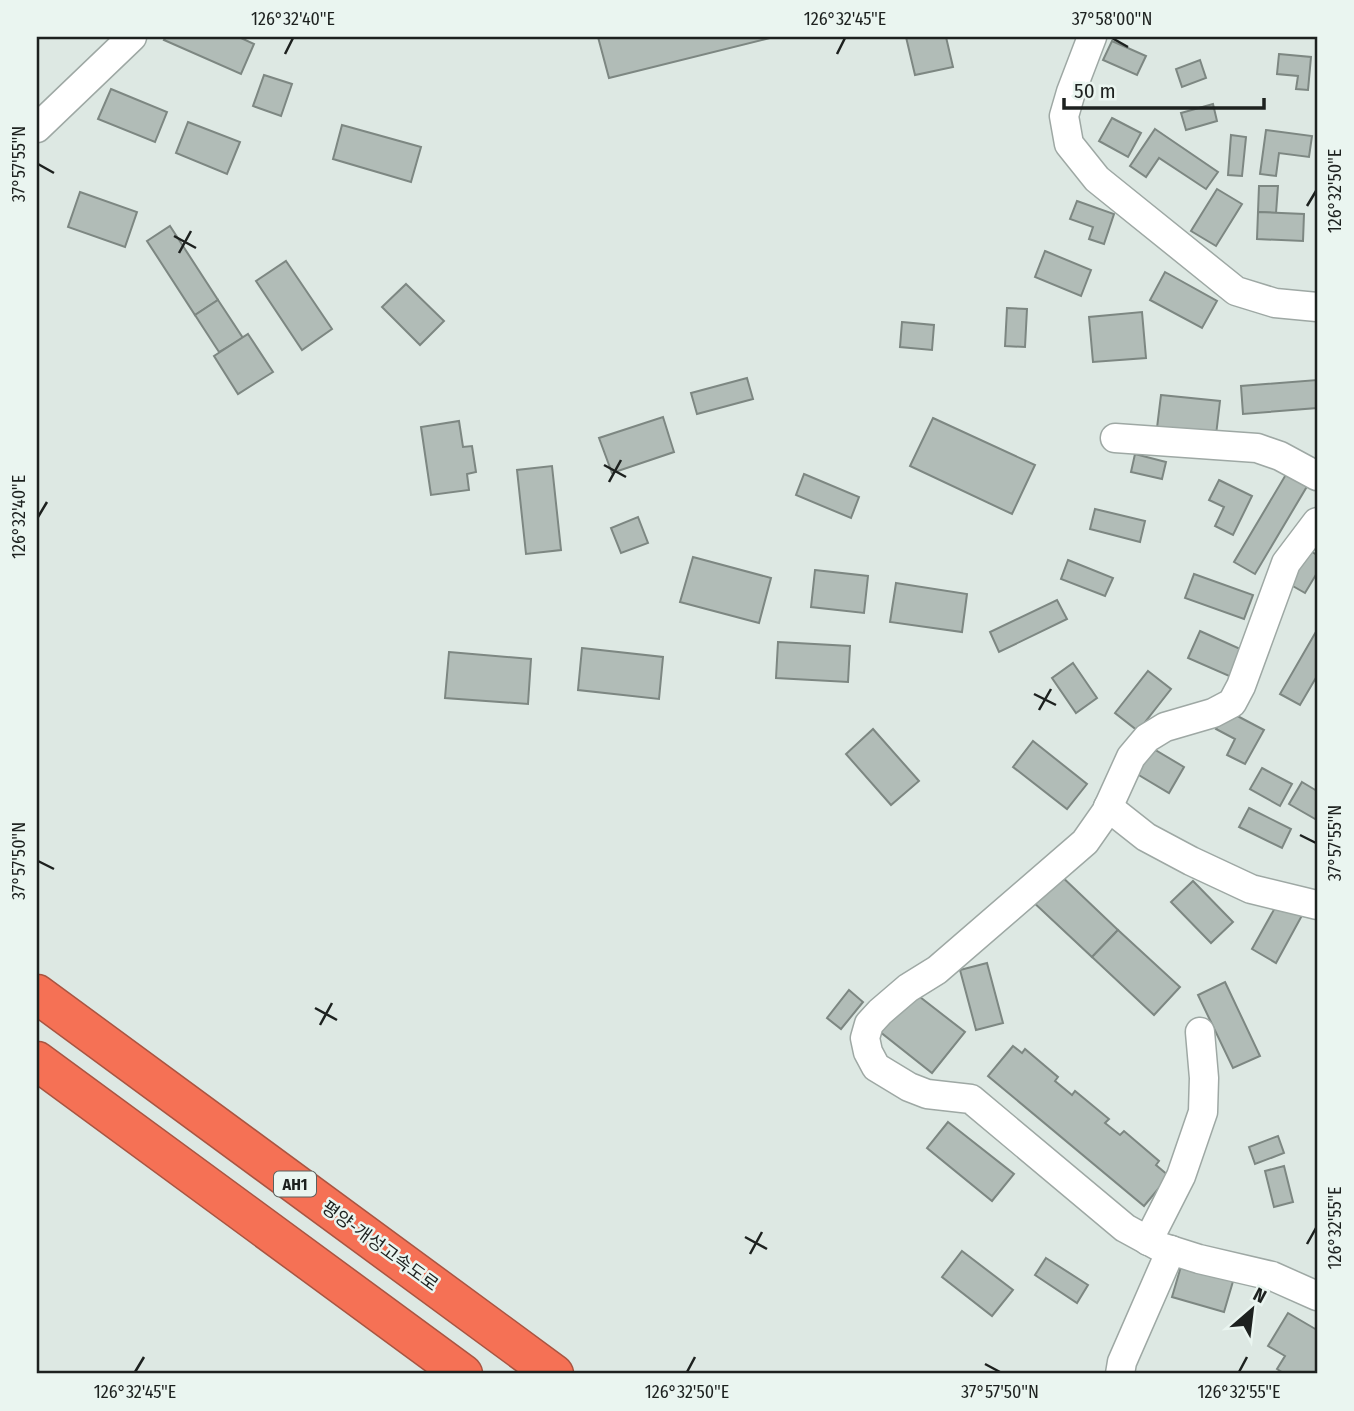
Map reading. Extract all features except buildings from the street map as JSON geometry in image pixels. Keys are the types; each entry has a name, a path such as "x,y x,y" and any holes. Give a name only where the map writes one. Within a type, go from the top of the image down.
{"highway":[{"name":"평양-개성고속도로","path":"37,994 554,1374"},
{"path":"37,1061 463,1374"}],"street":[{"path":"37,128 132,37"},
{"path":"1092,37 1065,116 1069,144 1097,179 1236,291 1275,303 1317,307"},
{"path":"1115,438 1257,447 1317,476"},
{"path":"1317,522 1286,563 1241,686 1232,703 1213,713 1165,727 1147,738 1131,757 1108,807 1085,842 937,970 908,988 880,1012 869,1024 865,1038 868,1052 877,1067 909,1087 927,1094 971,1099 1125,1228 1160,1246 1272,1276 1317,1296"},
{"path":"1108,807 1146,837 1191,861 1251,889 1317,905"},
{"path":"1120,1374 1203,1112 1205,1078 1200,1032"}]}
